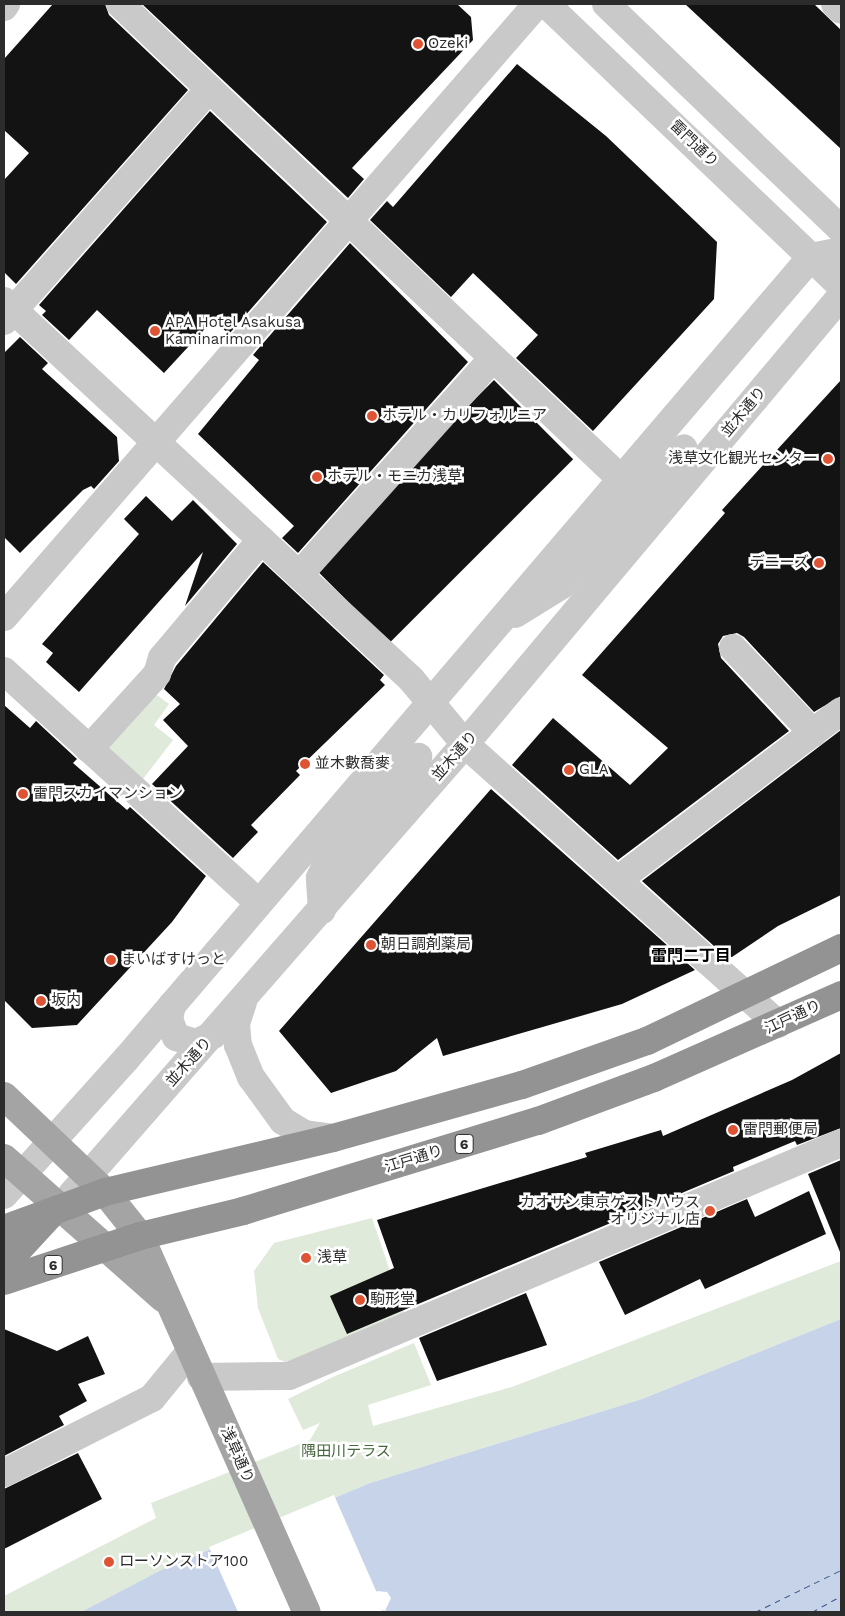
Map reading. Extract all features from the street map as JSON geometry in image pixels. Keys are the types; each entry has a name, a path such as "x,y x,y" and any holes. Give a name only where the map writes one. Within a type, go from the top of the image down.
{"highway":[{"path":"4,1230 58,1207 97,1185 333,1138 522,1085 647,1041 747,996 841,948"},
{"name":"江戸通り","path":"4,1281 140,1236 242,1211 538,1121 778,1024 841,995"},
{"path":"4,1264 58,1207"}],"main road":[{"name":"浅草通り","path":"4,1096 97,1185 140,1236 164,1299 236,1452 307,1612"},
{"name":"浅草通り","path":"14,1167 103,1248 164,1299"}],"street":[{"path":"120,4 620,478"},
{"path":"4,617 350,222 537,4"},
{"name":"雷門通り","path":"546,4 841,286"},
{"path":"606,4 841,229"},
{"path":"835,4 841,10"},
{"path":"210,89 7,310 299,575 431,701 465,744 619,879 778,1024"},
{"path":"4,1195 14,1167 53,1143 172,1005 257,901 811,257 841,251"},
{"name":"並木通り","path":"97,1185 213,1035 465,744 841,296"},
{"path":"299,575 493,358"},
{"path":"493,628 562,584 684,448"},
{"path":"89,749 157,674 162,658 261,540"},
{"path":"733,648 813,733"},
{"path":"4,671 257,901"},
{"path":"619,879 841,711"},
{"path":"322,910 320,878 328,862 418,757"},
{"path":"243,1002 236,1024 238,1045 251,1078 284,1121 305,1134 333,1138"},
{"path":"172,1005 169,1019 176,1037 196,1043 213,1035"},
{"path":"4,1473 152,1398 195,1365 289,1376 841,1143"}],"green space":[{"path":"150,690 169,704 154,725 173,740 143,779 101,743"},
{"path":"372,1218 407,1321 330,1349 285,1362 278,1359 258,1308 254,1271 274,1243"},
{"name":"隅田川テラス","path":"841,1261 841,1319 642,1399 370,1483 163,1569 81,1612 4,1612 4,1596 156,1518 151,1503 310,1440 320,1423 303,1430 288,1399 333,1377 414,1343 431,1385 368,1405 373,1426 512,1387"}],"water":[{"path":"841,1319 841,1612 81,1612 163,1569 370,1483 642,1399","holes":["377,1591 387,1592 391,1598 385,1611 370,1605"]}],"pier":[{"path":"334,1495 377,1593 372,1604 385,1612 238,1612 209,1547"}],"building":[{"path":"53,4 105,4 109,15 188,90 16,284 4,272 4,180 29,153 4,130 4,59"},
{"path":"142,4 457,4 471,17 473,40 352,168 364,179 348,198"},
{"path":"685,4 814,4 841,30 841,149"},
{"path":"517,64 606,136 717,242 714,299 593,431 516,358 538,335 473,273 451,297 370,220 387,201 393,207"},
{"path":"210,111 327,222 229,334 213,320 164,373 97,310 69,340 42,315 46,311 39,305"},
{"path":"350,243 468,362 298,553 282,538 294,526 198,434 259,360 253,355"},
{"path":"20,337 48,363 42,369 117,437 119,461 94,489 91,486 83,490 20,553 4,537 4,353"},
{"path":"494,380 573,459 389,643 310,564"},
{"path":"841,380 841,696 814,712 744,637 737,633 723,636 718,644 721,658 789,731 618,860 512,765 553,718 630,785 668,748 582,675 725,513 722,510"},
{"path":"146,496 172,521 193,500 237,544 185,606 203,552 79,692 46,662 53,653 42,644 139,534 124,519"},
{"path":"263,562 384,675 380,680 385,685 296,771 300,775 251,825 258,832 233,858 152,784 188,746 163,720 180,704 164,689 176,666"},
{"path":"4,705 30,728 36,721 77,759 73,763 127,810 130,807 206,876 172,922 77,1025 32,1028 4,1000"},
{"path":"841,730 841,895 778,926 732,957 725,956 642,881"},
{"path":"491,789 695,970 622,1004 443,1056 437,1038 396,1071 331,1093 279,1031"},
{"path":"841,1053 841,1128 797,1145 795,1141 733,1167 734,1171 347,1334 330,1296 394,1268 377,1220 587,1157 585,1153 661,1130 663,1136 792,1080"},
{"path":"841,1160 841,1252 840,1252 808,1174"},
{"path":"809,1191 826,1234 705,1289 700,1279 625,1315 599,1262 747,1199 755,1217"},
{"path":"526,1293 547,1345 437,1381 419,1338"},
{"path":"4,1329 57,1351 88,1336 105,1374 78,1384 87,1401 59,1416 64,1425 4,1456"},
{"path":"78,1453 102,1499 4,1549 4,1489"}],"ferry route":[{"path":"755,1612 841,1570"},
{"path":"812,1612 841,1596"}],"place":[{"name":"Ozeki","path":"418,44"},
{"name":"APA Hotel Asakusa Kaminarimon","path":"155,331"},
{"name":"ホテル・カリフォルニア","path":"372,416"},
{"name":"浅草文化観光センター","path":"828,459"},
{"name":"ホテル・モニカ浅草","path":"317,477"},
{"name":"デニーズ","path":"819,563"},
{"name":"並木數喬麥","path":"305,764"},
{"name":"GLA","path":"569,770"},
{"name":"雷門スカイマンション","path":"23,794"},
{"name":"朝日調剤薬局","path":"371,945"},
{"name":"まいばすけっと","path":"111,960"},
{"name":"坂内","path":"41,1001"},
{"name":"雷門郵便局","path":"733,1130"},
{"name":"カオサン東京ゲストハウス オリジナル店","path":"710,1211"},
{"name":"浅草","path":"306,1258"},
{"name":"駒形堂","path":"360,1300"},
{"name":"ローソンストア100","path":"109,1562"}],"district":[{"name":"雷門二丁目","path":"691,956"}]}
